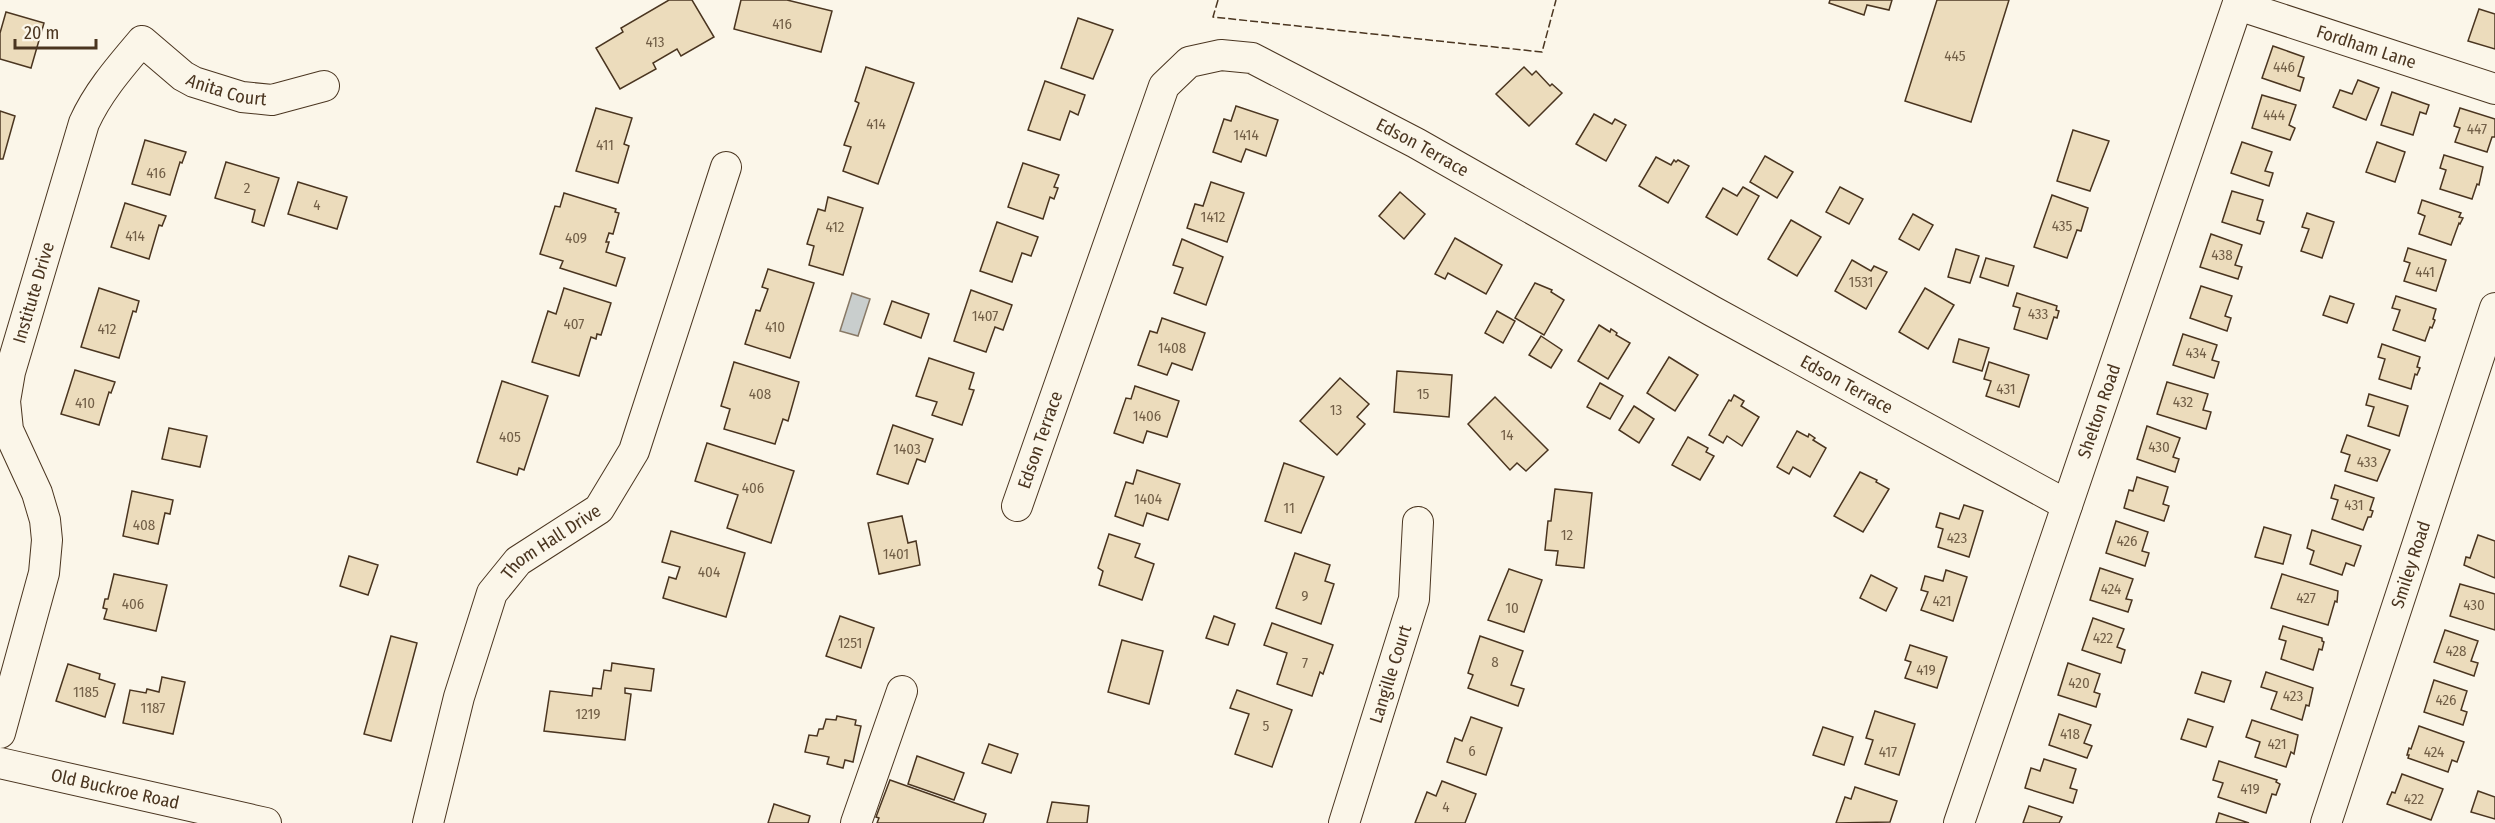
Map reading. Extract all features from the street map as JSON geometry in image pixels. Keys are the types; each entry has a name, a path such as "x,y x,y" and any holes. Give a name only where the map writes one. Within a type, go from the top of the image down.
{"street":[{"name":"Fordham Lane","path":"2238,3 2495,89"},
{"name":"Shelton Road","path":"1959,823 2238,3"},
{"name":"Anita Court","path":"142,41 183,76 194,82 242,97 272,100 324,86"},
{"name":"Institute Drive","path":"0,733 44,573 47,540 45,520 37,493 8,430 5,415 7,386 84,123 102,89 142,41"},
{"name":"Edson Terrace","path":"1017,506 1164,86 1189,62 1221,54 1252,58 1416,143 1712,311 2067,505"},
{"name":"Thom Hall Drive","path":"428,823 459,697 492,593 518,561 599,509 634,451 726,166"},
{"name":"Smiley Road","path":"2326,823 2495,308"},
{"name":"Langille Court","path":"1344,823 1414,599 1418,522"},
{"path":"856,823 902,691"},
{"name":"Old Buckroe Road","path":"0,763 266,823"}],"shaded area":[{"path":"852,293 870,299 858,336 840,331"}],"building":[{"path":"669,0 692,0 714,37 681,56 677,49 653,63 656,69 620,89 596,48 623,32 621,28"},
{"path":"741,0 787,0 832,11 821,52 734,29"},
{"path":"1830,0 1892,0 1889,10 1867,5 1864,15 1829,3"},
{"path":"1937,0 2009,0 1971,122 1905,101"},
{"path":"2479,9 2495,14 2495,49 2468,41"},
{"path":"6,12 44,23 31,68 0,59 0,33"},
{"path":"1078,18 1113,30 1093,79 1061,68"},
{"path":"2273,46 2304,57 2298,76 2304,78 2300,91 2262,78"},
{"path":"866,67 914,83 878,184 843,171 851,147 844,145 859,103 855,101"},
{"path":"1524,67 1532,75 1536,71 1550,86 1552,84 1562,93 1529,126 1496,94"},
{"path":"2358,80 2379,88 2366,120 2333,107 2340,90 2352,94"},
{"path":"1045,81 1085,95 1078,115 1070,111 1060,140 1028,130"},
{"path":"2392,92 2429,105 2426,114 2420,112 2413,135 2381,125"},
{"path":"2262,95 2296,105 2289,125 2295,128 2290,140 2252,128"},
{"path":"1236,106 1278,120 1266,156 1246,149 1241,162 1213,152 1224,119 1231,121"},
{"path":"596,108 632,118 624,144 629,146 618,183 576,171"},
{"path":"2460,108 2495,119 2495,137 2492,137 2487,152 2455,142 2460,128 2454,126"},
{"path":"0,111 15,116 3,159 0,159"},
{"path":"1594,114 1612,124 1615,119 1626,125 1606,161 1576,144"},
{"path":"2073,130 2109,141 2090,191 2057,181"},
{"path":"145,140 186,152 182,163 180,162 170,195 132,184"},
{"path":"2242,142 2272,152 2265,171 2273,173 2269,186 2231,173"},
{"path":"2377,142 2405,152 2395,182 2366,172"},
{"path":"2444,155 2483,167 2479,185 2477,184 2472,199 2440,189 2446,170 2440,168"},
{"path":"1765,156 1793,172 1777,198 1750,182"},
{"path":"1656,157 1671,165 1674,160 1676,162 1678,160 1689,166 1668,203 1639,186"},
{"path":"226,162 279,178 264,226 252,222 255,210 215,198"},
{"path":"1023,163 1059,175 1054,187 1058,188 1054,199 1050,197 1043,219 1008,207"},
{"path":"298,182 347,197 337,229 288,214"},
{"path":"1211,182 1244,193 1227,242 1187,228 1195,204 1203,206"},
{"path":"1743,187 1759,196 1737,235 1706,217 1723,188 1737,196"},
{"path":"1840,187 1863,199 1849,224 1826,212"},
{"path":"2232,191 2263,200 2257,220 2264,222 2260,234 2222,222"},
{"path":"1400,192 1425,214 1404,239 1379,216"},
{"path":"564,193 616,209 615,212 619,213 613,234 609,233 606,242 609,242 606,252 625,258 616,286 560,268 563,261 540,254 555,206 560,207"},
{"path":"2052,195 2088,208 2081,231 2077,230 2067,258 2034,247"},
{"path":"828,197 863,208 843,275 809,265 814,246 807,244 818,209 825,211"},
{"path":"2422,200 2461,213 2459,217 2463,218 2451,245 2419,234 2425,216 2418,213"},
{"path":"125,203 166,216 162,226 159,225 149,259 111,247"},
{"path":"2307,213 2334,222 2322,258 2301,251 2309,229 2302,227"},
{"path":"1913,214 1933,225 1919,250 1899,239"},
{"path":"1791,220 1821,237 1797,276 1768,259"},
{"path":"997,222 1038,237 1031,256 1022,253 1012,282 980,271"},
{"path":"2211,234 2242,245 2235,265 2242,267 2238,279 2200,267"},
{"path":"1455,238 1502,265 1486,294 1448,273 1445,279 1435,274"},
{"path":"1182,239 1223,257 1206,305 1174,293 1183,268 1173,265"},
{"path":"2408,248 2446,260 2436,291 2404,281 2410,263 2404,261"},
{"path":"1956,249 1979,256 1970,283 1948,277"},
{"path":"1986,258 2014,266 2008,286 1980,277"},
{"path":"1852,260 1871,271 1874,266 1887,272 1866,309 1835,291"},
{"path":"768,269 814,283 790,358 745,344 756,310 760,311 768,289 762,287"},
{"path":"1535,283 1552,290 1551,292 1564,300 1544,335 1515,318"},
{"path":"2201,286 2232,296 2225,316 2231,318 2227,331 2190,318"},
{"path":"99,288 139,301 136,312 133,311 119,358 81,347"},
{"path":"564,288 611,303 601,335 597,334 596,339 591,337 579,376 532,362 548,311 556,314"},
{"path":"1925,288 1954,305 1928,349 1899,332"},
{"path":"971,290 1012,305 1003,330 995,327 986,352 954,341"},
{"path":"2017,293 2057,306 2056,310 2059,311 2057,318 2054,317 2047,339 2014,329 2020,308 2013,306"},
{"path":"2330,296 2354,304 2347,323 2323,315"},
{"path":"2396,296 2436,309 2433,319 2435,320 2425,341 2393,330 2400,310 2392,308"},
{"path":"892,301 929,314 921,338 884,324"},
{"path":"1497,311 1515,321 1503,343 1485,333"},
{"path":"1162,318 1205,333 1192,370 1172,363 1167,375 1138,365 1150,331 1157,333"},
{"path":"1599,325 1610,332 1611,329 1617,333 1616,335 1630,343 1608,379 1578,361"},
{"path":"2183,334 2217,345 2212,360 2219,362 2214,378 2173,365"},
{"path":"1541,336 1562,350 1551,368 1529,355"},
{"path":"1959,339 1989,348 1982,371 1953,362"},
{"path":"2382,344 2420,357 2417,367 2420,368 2417,375 2415,374 2411,389 2379,379 2385,359 2378,357"},
{"path":"1669,357 1698,375 1675,411 1647,393"},
{"path":"929,358 974,373 969,389 974,390 962,425 932,415 937,402 916,396"},
{"path":"734,362 799,382 788,421 783,419 775,444 724,429 730,409 721,406"},
{"path":"1989,362 2029,375 2019,407 1986,396 1991,381 1984,379"},
{"path":"75,370 115,382 111,393 109,392 99,425 61,414"},
{"path":"1397,371 1452,375 1449,417 1394,412"},
{"path":"1340,378 1369,404 1357,417 1365,424 1337,455 1300,421"},
{"path":"502,381 548,396 524,470 519,468 517,475 477,462"},
{"path":"2167,382 2208,394 2203,410 2211,412 2206,429 2157,414"},
{"path":"1600,383 1623,396 1610,419 1587,407"},
{"path":"1135,386 1179,401 1167,437 1147,431 1143,443 1114,433 1126,398 1131,399"},
{"path":"2369,394 2408,406 2399,436 2368,426 2374,407 2366,405"},
{"path":"1734,395 1744,401 1741,406 1759,417 1742,446 1727,436 1723,443 1709,435"},
{"path":"1495,397 1548,450 1526,471 1517,463 1510,470 1468,424"},
{"path":"1634,406 1654,419 1639,443 1619,430"},
{"path":"893,425 933,439 925,462 917,459 908,484 877,474"},
{"path":"2147,426 2180,438 2173,457 2179,459 2175,472 2137,459"},
{"path":"169,428 207,436 200,467 162,459"},
{"path":"1797,431 1808,437 1809,434 1815,438 1813,440 1826,448 1810,477 1793,467 1789,474 1777,467"},
{"path":"2347,435 2390,450 2377,481 2345,471 2350,455 2341,452"},
{"path":"1688,437 1708,448 1706,452 1714,456 1700,480 1672,465"},
{"path":"707,443 794,471 771,543 727,528 738,495 695,481"},
{"path":"1284,463 1324,477 1301,533 1265,521"},
{"path":"1137,470 1180,484 1168,520 1147,513 1143,526 1115,516 1126,482 1133,484"},
{"path":"1860,472 1889,489 1863,532 1834,516"},
{"path":"2137,477 2168,487 2163,504 2169,506 2164,521 2124,508 2129,490 2133,491"},
{"path":"2335,485 2374,498 2370,510 2373,511 2371,517 2368,517 2363,530 2332,519 2338,500 2331,498"},
{"path":"1555,489 1592,493 1584,568 1556,565 1558,551 1545,550"},
{"path":"132,491 173,500 170,514 165,513 158,544 123,536"},
{"path":"1964,505 1983,511 1969,557 1938,547 1943,529 1936,527 1940,513 1959,519"},
{"path":"902,516 908,543 916,541 920,565 879,574 868,523"},
{"path":"2116,521 2148,532 2142,551 2149,553 2145,566 2106,553"},
{"path":"2264,527 2291,535 2283,564 2255,557"},
{"path":"2312,530 2361,546 2354,566 2346,563 2342,575 2310,564 2314,551 2307,548"},
{"path":"671,531 745,553 726,617 663,598 669,577 676,579 680,567 662,562"},
{"path":"1109,534 1140,544 1135,557 1154,564 1142,600 1099,585 1103,571 1098,568"},
{"path":"2478,535 2495,541 2495,578 2464,565 2466,557 2470,558"},
{"path":"1295,553 1330,565 1325,581 1334,584 1321,624 1276,608"},
{"path":"349,556 378,565 368,595 340,586"},
{"path":"2100,568 2133,579 2126,599 2132,600 2128,612 2090,600"},
{"path":"1509,569 1542,580 1524,632 1488,620"},
{"path":"1946,570 1967,577 1953,621 1921,610 1928,592 1921,590 1925,576 1943,581"},
{"path":"114,574 167,585 156,631 104,619 107,609 103,608 105,599 108,599"},
{"path":"2282,574 2338,591 2337,602 2335,601 2328,625 2271,608"},
{"path":"1871,575 1897,588 1886,611 1860,598"},
{"path":"2460,584 2495,594 2495,630 2450,616"},
{"path":"840,616 874,628 861,668 826,656"},
{"path":"1214,616 1235,624 1228,645 1206,638"},
{"path":"2093,618 2124,629 2117,647 2125,650 2121,663 2082,650"},
{"path":"1272,623 1333,645 1312,696 1277,684 1287,653 1264,645"},
{"path":"2283,626 2322,638 2324,642 2322,650 2319,649 2313,670 2281,659 2286,641 2279,639"},
{"path":"2445,630 2478,641 2471,661 2478,663 2474,676 2434,662"},
{"path":"391,636 417,643 391,741 364,734"},
{"path":"1480,636 1523,651 1511,685 1524,689 1518,706 1468,688 1473,675 1468,673"},
{"path":"1122,640 1163,651 1149,704 1108,692"},
{"path":"1910,645 1947,657 1937,688 1905,678 1911,662 1905,660"},
{"path":"612,663 654,669 651,691 625,688 625,693 631,694 625,740 544,731 550,691 592,696 593,688 601,689 604,670 611,671"},
{"path":"2068,663 2100,674 2094,692 2100,694 2096,707 2058,695"},
{"path":"68,664 100,674 99,679 115,684 105,717 56,701"},
{"path":"2202,672 2231,681 2224,702 2195,693"},
{"path":"2266,672 2313,688 2309,706 2306,705 2302,720 2271,709 2277,692 2261,687"},
{"path":"162,677 185,682 173,734 123,723 130,690 146,693 147,689 159,692"},
{"path":"2434,680 2467,691 2461,710 2467,712 2463,725 2424,712"},
{"path":"1237,690 1292,710 1272,767 1235,754 1249,714 1230,708"},
{"path":"1875,711 1915,724 1899,775 1865,764 1873,740 1866,738"},
{"path":"2059,714 2091,725 2084,743 2092,746 2087,758 2049,745"},
{"path":"837,716 856,720 855,725 861,726 853,762 845,760 843,768 827,764 829,757 805,752 809,735 817,736 819,729 823,729 826,719 836,720"},
{"path":"1471,717 1502,728 1486,775 1447,762 1455,738 1462,741"},
{"path":"2188,719 2213,727 2206,747 2181,739"},
{"path":"2252,720 2298,735 2294,754 2291,752 2286,767 2255,757 2260,742 2246,737"},
{"path":"2419,726 2464,742 2457,762 2452,760 2448,772 2408,758 2409,748 2411,749"},
{"path":"1823,727 1853,737 1844,765 1813,755"},
{"path":"989,744 1018,754 1011,773 982,763"},
{"path":"917,756 964,773 954,800 908,784"},
{"path":"2044,759 2076,769 2070,788 2077,790 2073,803 2025,788 2031,768 2040,771"},
{"path":"2219,761 2277,780 2276,782 2280,784 2276,795 2272,794 2266,813 2218,797 2223,783 2213,780"},
{"path":"2402,774 2443,789 2431,820 2387,804 2392,792 2395,793"},
{"path":"890,780 986,814 983,823 877,823 879,818 876,817"},
{"path":"1442,781 1476,794 1465,823 1415,823 1427,792 1436,796"},
{"path":"1855,787 1897,801 1890,822 1836,823 1845,797 1851,799"},
{"path":"2478,791 2495,797 2495,819 2471,812"},
{"path":"1052,802 1089,806 1087,823 1047,823"},
{"path":"774,804 810,816 808,823 768,823"},
{"path":"2029,806 2062,817 2059,823 2023,823"},
{"path":"2219,813 2249,823 2216,823"}],"fence":[{"path":"1218,0 1213,17 1542,52 1556,0"}]}
